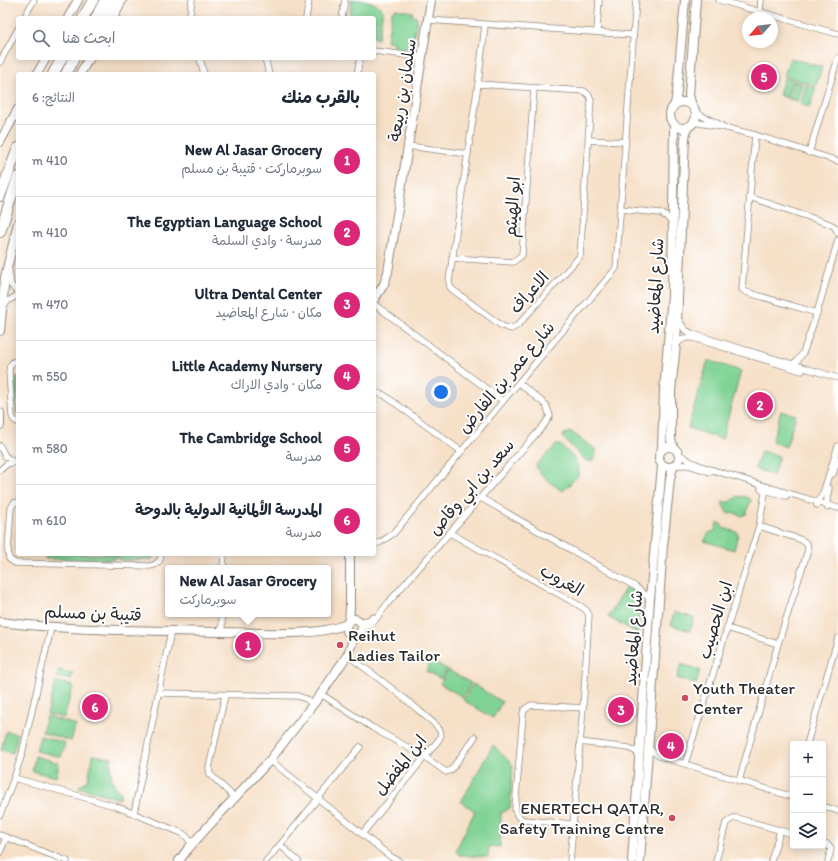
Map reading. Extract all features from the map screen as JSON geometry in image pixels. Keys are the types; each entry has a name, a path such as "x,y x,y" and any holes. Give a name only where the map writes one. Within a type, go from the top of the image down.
{"highway":[{"path":"84,16 93,0"},
{"path":"97,16 105,0"},
{"path":"106,16 115,0"},
{"path":"55,72 61,60"},
{"path":"67,72 73,60"},
{"path":"0,196 16,153"},
{"path":"0,232 16,183"}],"street":[{"path":"25,16 34,0"},
{"path":"69,16 78,0"},
{"path":"114,16 122,0"},
{"path":"190,16 192,0"},
{"path":"306,16 308,0"},
{"path":"342,16 345,0"},
{"name":"سلمان بن ربيعة","path":"376,297 384,284 388,272 430,0"},
{"path":"597,32 599,0"},
{"name":"شارع عمر بن الفارض","path":"376,543 381,542 394,533 461,451 616,268 636,0"},
{"path":"685,0 677,92 675,104 671,109 670,114 671,120 674,124 680,128 690,125 723,127 755,135 838,161"},
{"path":"719,0 760,12 762,0"},
{"path":"690,125 695,117 690,90 697,1"},
{"path":"778,17 838,34"},
{"path":"428,20 633,35"},
{"name":"الاعراف","path":"478,84 584,91 588,93 591,100 580,256 518,326 513,329 506,328 450,287 449,281 478,84 485,25"},
{"path":"0,62 16,33"},
{"path":"376,51 421,57"},
{"path":"809,153 838,58"},
{"path":"38,72 45,60"},
{"path":"81,72 88,60"},
{"path":"200,60 204,72"},
{"path":"266,60 268,72"},
{"path":"357,72 360,60"},
{"name":"ابو الهيثم","path":"452,258 513,262 522,255 534,88"},
{"path":"675,104 684,102 702,116 723,127"},
{"path":"0,142 16,113"},
{"name":"شارع المعاضيد","path":"662,449 664,390 672,295 674,124"},
{"name":"شارع المعاضيد","path":"676,450 671,440 672,390 676,345 685,138 690,125"},
{"path":"755,135 742,289 746,292 817,313"},
{"path":"589,140 625,142"},
{"path":"408,146 468,154"},
{"path":"749,196 830,224 835,227 838,233"},
{"path":"661,213 674,204"},
{"path":"620,208 661,213 668,217 673,224"},
{"path":"0,331 1,312 9,256 16,230"},
{"path":"792,364 797,362 803,352 817,313 838,240"},
{"path":"9,256 9,278 11,285 16,291"},
{"path":"1,312 8,301 16,295"},
{"path":"376,306 503,401"},
{"path":"677,316 685,330 693,334 838,378"},
{"path":"676,345 683,339 693,338 838,382"},
{"path":"803,352 803,360 806,369"},
{"path":"16,361 13,362 9,368 12,416 16,421"},
{"name":"سعد بن ابي وقاص","path":"361,631 376,619 544,425 550,416 548,409 541,400 518,383"},
{"path":"376,393 384,395 461,451"},
{"path":"0,413 0,425"},
{"path":"0,446 5,456 16,462"},
{"path":"817,503 823,493 838,446"},
{"path":"817,503 776,494 688,465 667,468 662,466 658,456 662,449 668,447 676,450 684,458 696,463 761,485 817,503 828,507 838,510"},
{"path":"675,466 679,458 676,450"},
{"path":"828,507 827,493 838,459"},
{"path":"0,470 7,464 16,462"},
{"name":"شارع المعاضيد","path":"632,861 650,599 662,466"},
{"name":"شارع المعاضيد","path":"640,861 663,546 670,479 675,466"},
{"name":"ابن الحصيب","path":"685,764 758,526 765,494 764,490 761,489"},
{"name":"ابن الحصيب","path":"763,507 769,494 776,494"},
{"path":"481,498 636,587 650,599"},
{"path":"16,502 11,508 8,551 9,559 15,563 150,566 158,563 161,556"},
{"path":"739,781 808,546 805,541 798,538 758,526"},
{"name":"الغروب","path":"450,533 582,608 588,613 589,618 583,708 570,861"},
{"path":"348,655 352,643 350,556"},
{"path":"636,587 640,589 646,588 652,582"},
{"path":"352,625 370,619 381,612"},
{"path":"222,617 222,632"},
{"name":"قتيبة بن مسلم","path":"0,622 51,628 222,632 299,632 329,630 352,625 355,634 361,631"},
{"path":"0,815 22,754 51,628"},
{"path":"727,628 778,644"},
{"path":"134,813 171,631"},
{"path":"179,861 189,848 270,760 321,694 353,648 361,631"},
{"path":"808,741 838,638"},
{"name":"ابن المفضل","path":"348,655 394,689 439,729 441,734 440,738 425,757 362,834"},
{"path":"831,660 838,662"},
{"path":"159,693 298,696 313,704"},
{"path":"321,694 373,728 425,757 444,771 448,772 475,737"},
{"path":"225,695 210,774 235,798"},
{"path":"573,824 523,820 516,813 515,809 522,715 524,710 531,705 583,708"},
{"path":"629,748 641,740"},
{"path":"580,742 629,748 637,752 640,756"},
{"path":"266,861 360,747"},
{"path":"648,748 658,756 739,781 790,794"},
{"path":"647,764 658,756"},
{"path":"270,760 391,857 399,861"},
{"path":"14,778 115,806 134,813 182,833 187,837 189,848"},
{"path":"826,807 838,810"},
{"path":"716,861 726,823 729,819 737,818 790,833"},
{"path":"772,861 780,831"},
{"path":"0,835 65,861"},
{"path":"0,852 6,838"},
{"path":"826,844 831,849 828,861"},
{"path":"280,845 298,861"},
{"path":"173,861 189,848"}],"green space":[{"path":"352,0 372,2 380,7 383,10 378,39 376,38 376,16 349,16"},
{"path":"395,9 413,12 412,16 417,17 413,44 407,49 394,47 394,42 387,41 392,11"},
{"path":"790,58 822,67 816,86 784,76"},
{"path":"784,78 792,80 787,98 779,95"},
{"path":"794,81 802,84 797,101 789,99"},
{"path":"806,85 816,88 810,107 800,104"},
{"path":"708,360 741,371 722,439 688,428"},
{"path":"16,378 16,413 14,379"},
{"path":"781,411 796,415 786,447 772,442"},
{"path":"571,432 595,449 596,455 592,461 586,461 564,439 564,434"},
{"path":"556,445 560,445 573,457 579,469 578,476 563,491 543,476 536,465"},
{"path":"761,451 779,456 773,475 755,469"},
{"path":"738,496 749,498 751,500 746,514 742,516 732,512 728,514 723,502 730,502"},
{"path":"719,523 723,528 737,532 738,534 734,550 704,541 709,533 716,530 716,525"},
{"path":"46,556 153,556 152,559 121,560 115,557 113,560 45,559"},
{"path":"626,587 636,593 640,600 637,633 608,617"},
{"path":"674,612 694,618 690,631 671,625"},
{"path":"431,661 447,669 441,679 426,671"},
{"path":"681,664 700,670 696,684 677,678"},
{"path":"59,670 73,673 71,680 57,677"},
{"path":"448,670 471,683 463,697 440,684"},
{"path":"56,681 73,686 64,718 47,714"},
{"path":"473,684 502,702 493,718 463,700"},
{"path":"46,716 76,725 71,741 42,732"},
{"path":"6,731 18,734 13,753 1,750"},
{"path":"40,736 65,743 61,757 36,751"},
{"path":"493,745 513,765 510,808 501,813 500,847 489,846 488,857 459,855 456,850 475,811 461,802"},
{"path":"93,755 112,758 112,776 115,787 121,792 120,799 78,787 88,780"},
{"path":"35,756 59,763 56,777 32,771"}],"place":[{"name":"The Cambridge School","path":"764,77"},
{"name":"The Egyptian Language School","path":"760,405"},
{"name":"New Al Jasar Grocery","path":"248,645"},
{"name":"Reihut Ladies Tailor","path":"340,645"},
{"name":"Youth Theater Center","path":"685,698"},
{"name":"المدرسة الألمانية الدولية بالدوحة","path":"95,707"},
{"name":"Ultra Dental Center","path":"621,710"},
{"name":"Little Academy Nursery","path":"671,746"},
{"name":"ENERTECH QATAR, Safety Training Centre","path":"672,818"}]}
